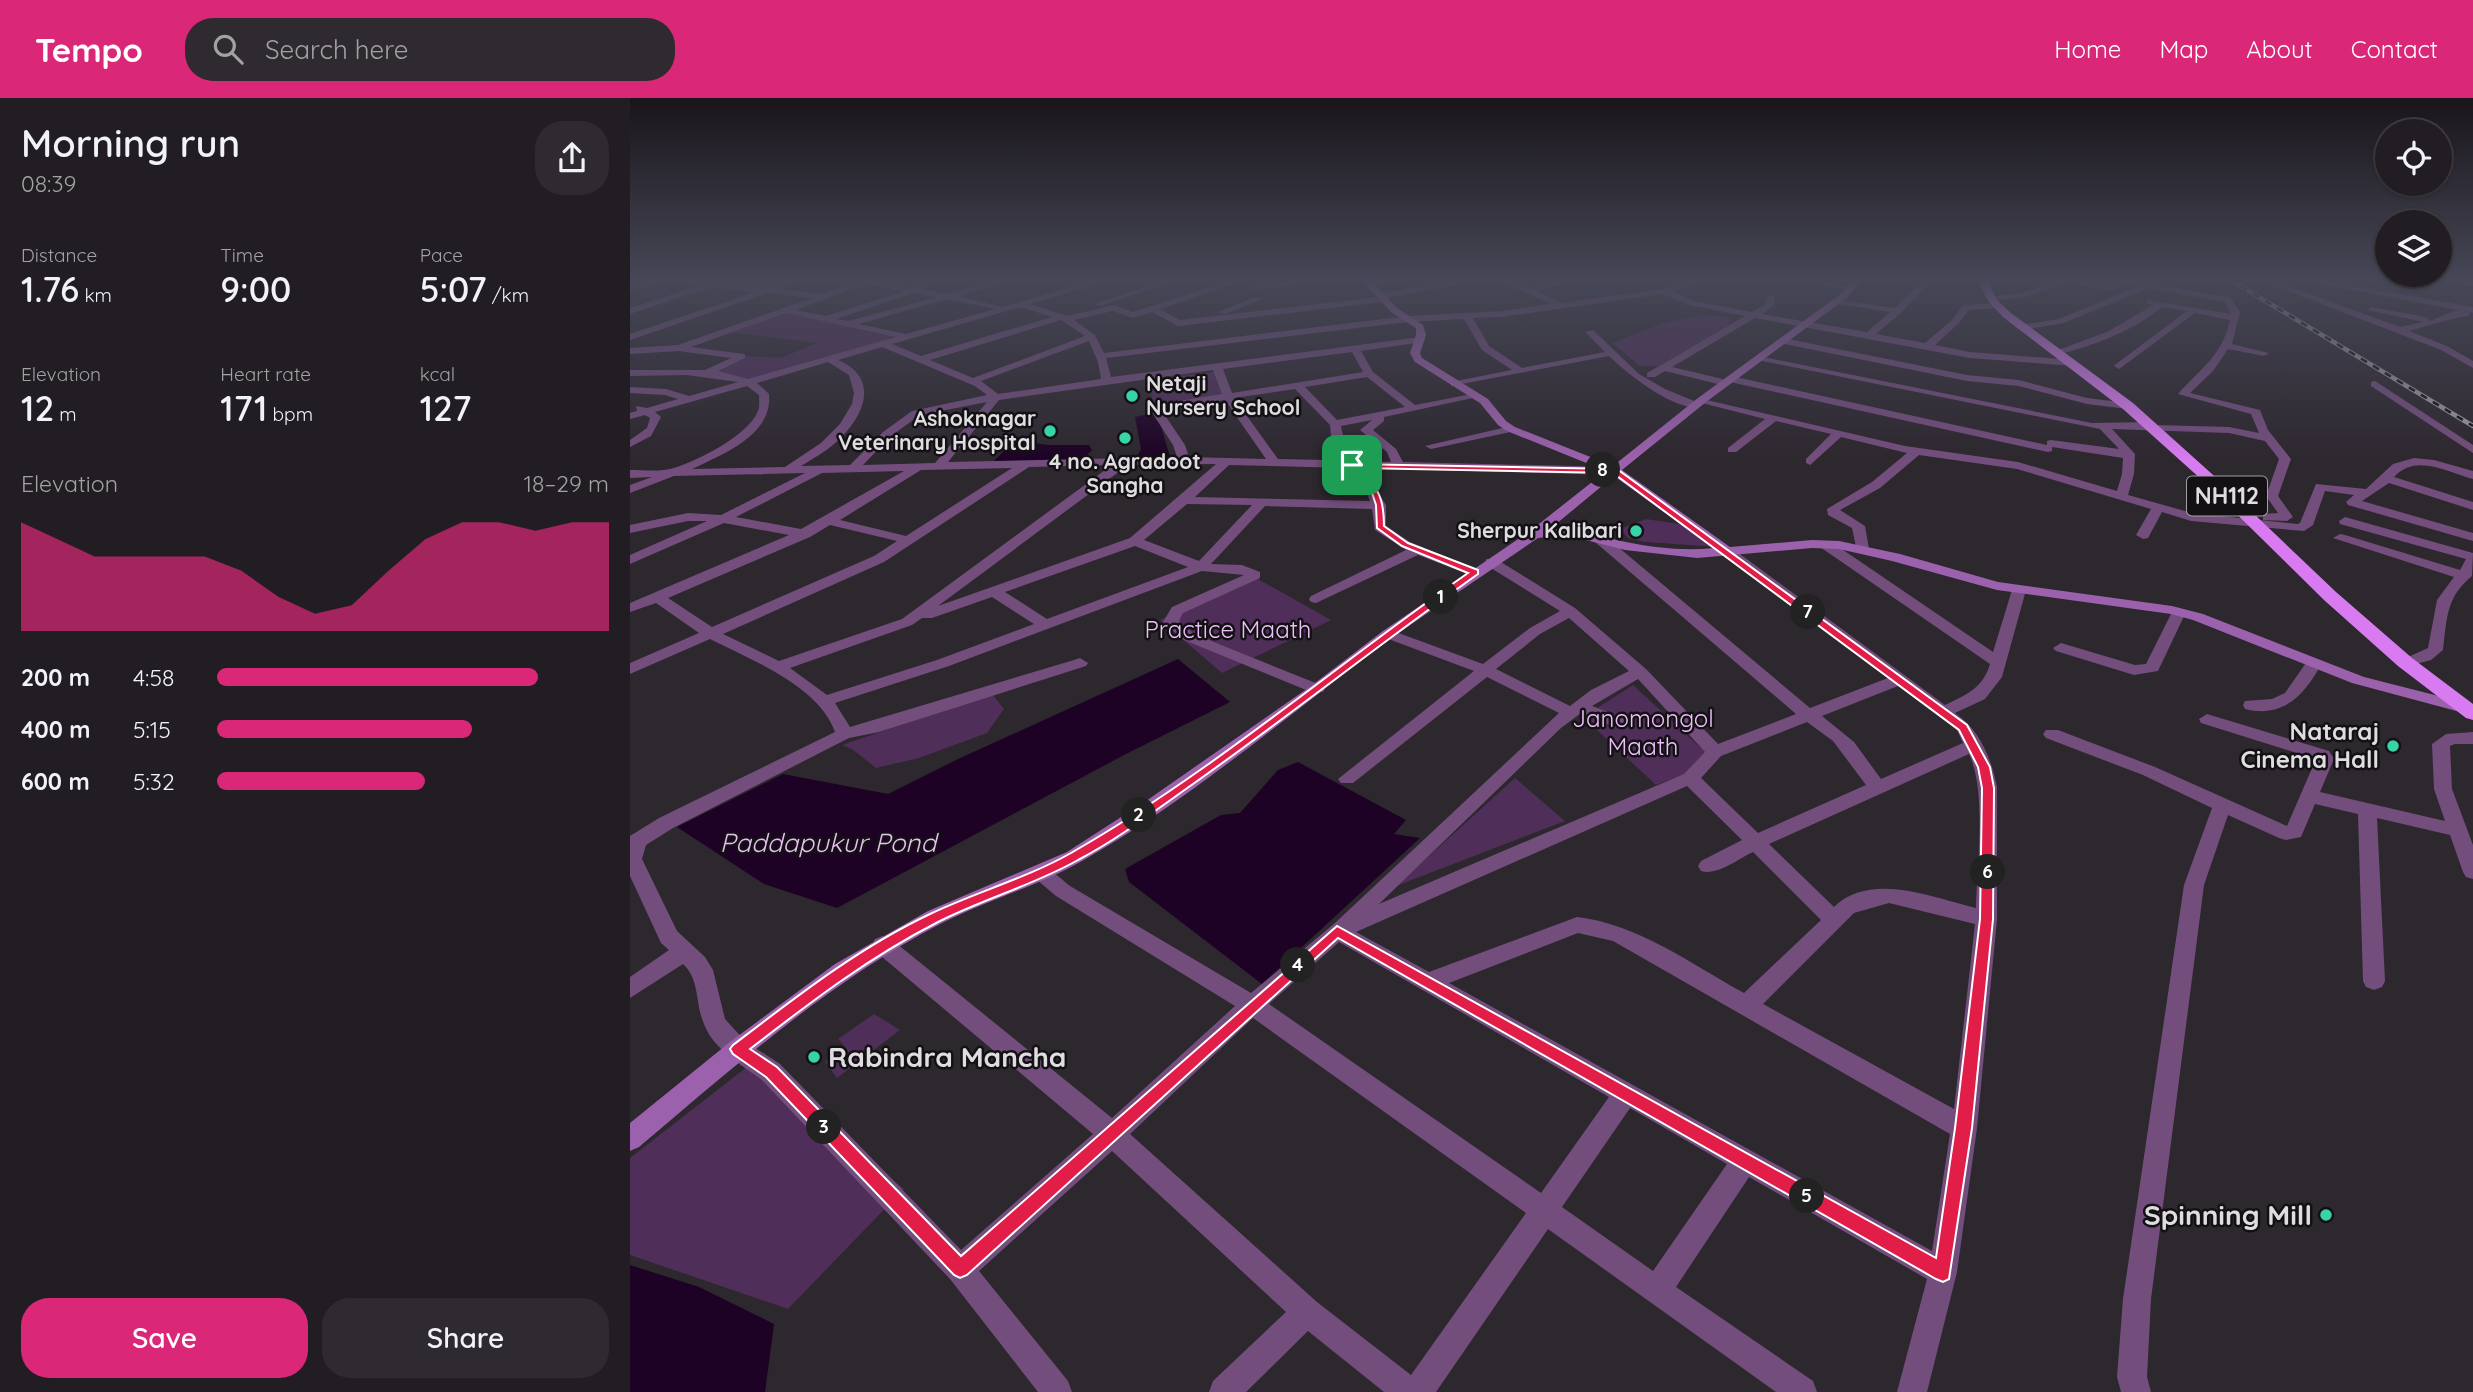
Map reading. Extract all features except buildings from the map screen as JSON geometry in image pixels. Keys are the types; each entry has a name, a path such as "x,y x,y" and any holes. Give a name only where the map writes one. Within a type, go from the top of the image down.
{"highway":[{"name":"NH112","path":"2040,339 2128,406 2252,519 2330,596 2411,667 2468,711"}],"main road":[{"path":"1420,340 1415,353 1418,360 1477,396 1502,424 1615,471 1728,552"},
{"path":"630,1139 738,1049 843,970 935,917 1040,874 1074,857 1153,806 1475,572 1535,534 1699,403 1783,341"},
{"path":"1535,534 1566,531 1671,553 1728,552 1825,544 1862,549 1973,581 2179,612 2216,622 2314,663 2381,687 2468,711"},
{"path":"2381,687 2408,686 2415,680 2411,667"}],"street":[{"path":"680,348 703,339"},
{"path":"630,416 893,339"},
{"path":"922,359 989,339"},
{"path":"973,382 1086,339"},
{"path":"1093,339 1103,356 1107,382"},
{"path":"1186,339 1199,370"},
{"path":"1103,356 1234,339"},
{"path":"1279,339 1295,372 1336,429"},
{"path":"1480,339 1485,348 1519,370"},
{"path":"1598,339 1642,382 1699,403 1772,414 1839,433 1917,450 2018,466 2191,517 2287,517 2272,496 2285,459 2263,431 2256,412 2183,394 2210,369 2228,339"},
{"path":"1651,375 1710,339"},
{"path":"1886,339 1970,355 2073,363"},
{"path":"1927,347 1936,339"},
{"path":"2058,352 2095,339"},
{"path":"2119,366 2155,339"},
{"path":"2422,339 2444,348 2472,371"},
{"path":"1184,460 1179,445 1156,411 1174,404 1228,397 1356,350 1420,340"},
{"path":"1783,341 1967,378 2019,383 2087,401 2128,406"},
{"path":"881,343 973,382 996,397"},
{"path":"2225,346 2264,352"},
{"path":"630,351 680,348 742,356 707,373"},
{"path":"1356,350 1369,374 1414,409"},
{"path":"1455,384 1612,353"},
{"path":"788,469 834,439 860,400 855,375 828,359"},
{"path":"1758,359 2049,446 2130,454"},
{"path":"1217,368 1228,397 1275,463"},
{"path":"854,467 887,434 916,413 996,397 1217,368 1369,374"},
{"path":"1664,368 1797,394 1939,411 2104,427 2230,430 2270,439"},
{"path":"630,373 707,373 747,381 760,389 767,399 765,411 755,425 718,451 674,473 630,489"},
{"path":"2375,384 2473,450"},
{"path":"630,390 666,392 689,398"},
{"path":"1786,401 1797,394"},
{"path":"1336,429 1379,416 1477,396"},
{"path":"938,466 984,415 996,397"},
{"path":"630,406 649,411 656,416 655,424 648,433 630,444"},
{"path":"1732,450 1772,414"},
{"path":"1336,429 1365,428 1379,422 1379,416"},
{"path":"2104,427 2130,454 2132,466 2121,497"},
{"path":"1365,428 1392,451 1398,465"},
{"path":"1333,464 1328,450 1336,429"},
{"path":"1431,446 1511,429"},
{"path":"1810,461 1839,433"},
{"path":"1862,549 1858,526 1833,512 1833,509 1876,485 1917,450"},
{"path":"630,474 1184,460 1615,471"},
{"path":"2252,519 2300,528 2306,525 2320,487 2371,492 2399,466 2412,461 2473,475"},
{"path":"907,622 1124,462"},
{"path":"778,667 1135,541 1225,462"},
{"path":"630,669 879,559 1026,464"},
{"path":"1352,465 1370,483 1380,505 1380,527 1417,550 1475,572"},
{"path":"630,608 805,534 918,467"},
{"path":"630,560 723,519 797,480 828,468"},
{"path":"2388,479 2473,506"},
{"path":"2364,493 2351,502 2473,537"},
{"path":"1184,500 1380,505"},
{"path":"826,701 943,663 1201,567 1260,504"},
{"path":"2143,535 2157,509"},
{"path":"630,529 688,517 723,519 805,534"},
{"path":"830,521 908,540"},
{"path":"2345,521 2473,558 2471,568 2452,587 2441,607 2435,650 2411,667"},
{"path":"2340,538 2465,576"},
{"path":"1600,539 1807,715 1821,722 1853,751 1877,788"},
{"path":"1135,541 1201,567 1213,570 1234,567 1255,575 1177,610 1171,622 1180,632 1317,689"},
{"path":"1825,544 1999,663"},
{"path":"1317,599 1417,550"},
{"path":"1728,552 1964,727 1984,767 1988,788 1986,919 1964,1128 1943,1272 1912,1392"},
{"path":"1491,562 1570,611 1640,672 1715,752"},
{"path":"1944,711 1979,695 1988,687 1999,663 2019,590"},
{"path":"993,591 1046,625"},
{"path":"657,597 710,634 778,667 826,701 841,722 844,734"},
{"path":"1347,779 1541,626 1570,611"},
{"path":"2061,648 2134,670 2152,668 2179,612"},
{"path":"1388,634 1485,670 1574,709 1620,723"},
{"path":"1057,1392 960,1269 771,1072 738,1049 715,1024 705,976 697,962 669,937 632,859 637,841 666,823 826,746 844,734 873,728 1080,663"},
{"path":"2251,705 2281,704 2294,695 2314,663"},
{"path":"960,1269 1337,931 1441,830 1574,709 1640,672"},
{"path":"1337,931 1690,778 1715,752 1898,680"},
{"path":"2052,734 2149,771 2286,833 2294,832 2325,759 2323,755 2207,719"},
{"path":"2473,738 2452,738 2441,744 2443,789 2473,872"},
{"path":"1708,866 1755,842 1974,745"},
{"path":"1690,778 1834,920"},
{"path":"2309,796 2460,831"},
{"path":"2136,1392 2132,1377 2137,1299 2194,885 2221,804"},
{"path":"2367,809 2374,981"},
{"path":"1040,874 1063,891 1252,1005 1802,1392"},
{"path":"1746,1006 1847,907 1871,898 1889,895 1986,919"},
{"path":"1428,982 1577,925 1601,928 1621,935 1964,1128"},
{"path":"1337,931 1943,1272"},
{"path":"883,945 1112,1134 1307,1312 1408,1392"},
{"path":"630,989 685,951"},
{"path":"1418,1392 1626,1093"},
{"path":"1657,1290 1745,1161"},
{"path":"1224,1392 1307,1312"}],"green space":[{"path":"788,339 893,339 747,381 707,373 742,356 781,358 817,343"},
{"path":"1621,339 1705,339 1658,366 1640,366 1612,343"},
{"path":"1219,371 1232,394 1155,406 1146,381"},
{"path":"1646,519 1686,525 1719,547 1645,542 1628,538 1620,529"},
{"name":"Practice Maath","path":"1256,578 1331,620 1222,673 1160,620"},
{"name":"Janomongol Maath","path":"1633,685 1716,762 1656,785 1583,717"},
{"path":"992,694 1004,709 987,733 919,758 876,768 852,749 842,745"},
{"path":"1515,778 1565,821 1396,886"},
{"path":"874,1014 900,1030 837,1078 825,1062 845,1047 838,1039"},
{"path":"752,1063 904,1189 788,1309 630,1255 630,1158"}],"water":[{"path":"1157,412 1170,457 1155,462 1134,462 1141,449 1135,417"},
{"path":"1015,440 1048,445 1089,445 1092,450 1082,460 993,462"},
{"name":"Paddapukur Pond","path":"1178,659 1230,702 1124,755 837,908 764,884 677,827 783,774 888,794 958,759"},
{"path":"1298,762 1406,820 1394,834 1420,838 1262,984 1129,882 1125,869 1221,815 1240,813 1278,770"},
{"path":"630,1265 699,1287 774,1324 765,1392 630,1392"}],"railway":[{"path":"2329,339 2473,426"}],"place":[{"name":"Netaji Nursery School","path":"1132,396"},
{"name":"Ashoknagar Veterinary Hospital","path":"1050,431"},
{"name":"4 no. Agradoot Sangha","path":"1125,438"},
{"name":"Sherpur Kalibari","path":"1636,531"},
{"name":"Nataraj Cinema Hall","path":"2393,746"},
{"name":"Rabindra Mancha","path":"814,1057"},
{"name":"Spinning Mill","path":"2326,1215"}],"route":[{"path":"1352,465 1615,471 1964,727 1984,767 1988,788 1986,919 1964,1128 1943,1272 1337,931 960,1269 771,1072 738,1049 843,970 883,945 935,917 1040,874 1074,857 1153,806 1247,741 1475,572 1405,545 1380,527 1380,505 1376,492 1352,465"}]}
